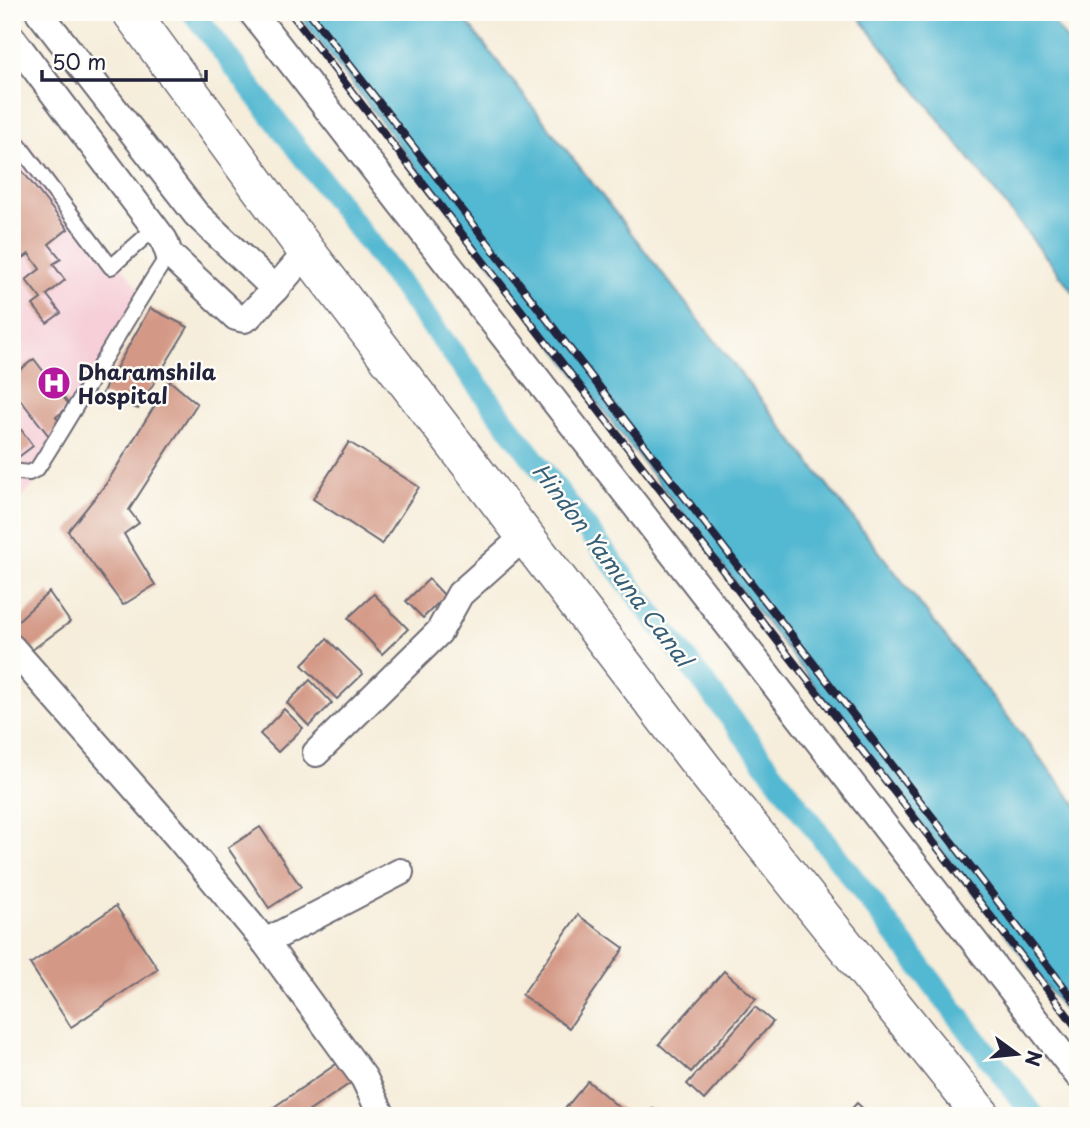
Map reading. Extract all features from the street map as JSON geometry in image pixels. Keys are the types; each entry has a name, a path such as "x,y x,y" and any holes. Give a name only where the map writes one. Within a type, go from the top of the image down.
{"street":[{"path":"39,12 196,215 275,289"},
{"path":"131,12 307,252 703,768 982,1116"},
{"path":"252,12 1078,1075"},
{"path":"12,38 162,240 239,318 248,317 307,252"},
{"path":"162,240 196,215"},
{"path":"316,753 439,632 460,594 525,536"},
{"path":"12,648 169,827 265,942 364,1078 382,1116"},
{"path":"265,942 400,872"}],"lane":[{"path":"12,136 111,267 162,240"},
{"path":"12,471 29,473 37,469 81,400 134,306 162,240"}],"shaded area":[{"name":"Dharamshila Hospital","path":"12,121 143,295 48,471 12,507"}],"water":[{"path":"297,12 459,12 1078,807 1078,1028"},
{"path":"855,12 1045,12 1078,54 1078,298"}],"building":[{"path":"12,158 68,229 49,244 61,259 53,264 65,280 47,295 61,313 47,323 33,305 41,299 26,280 40,269 29,254 12,266"},
{"path":"150,308 188,327 138,409 101,395"},
{"path":"34,359 70,406 56,417 62,426 49,436 12,389 12,376"},
{"path":"170,381 197,404 129,510 139,523 124,534 155,585 123,605 68,531 106,484"},
{"path":"12,417 33,446 12,462"},
{"path":"349,442 419,487 382,544 313,499"},
{"path":"429,579 445,596 423,618 406,601"},
{"path":"49,592 70,622 32,650 12,626"},
{"path":"374,594 408,629 382,654 348,618"},
{"path":"327,639 363,674 337,699 302,665"},
{"path":"310,680 332,703 309,726 287,703"},
{"path":"284,709 303,728 278,752 260,734"},
{"path":"260,827 301,887 269,908 228,848"},
{"path":"116,906 158,969 71,1027 30,964"},
{"path":"578,915 624,948 569,1028 522,995"},
{"path":"724,971 756,999 691,1072 659,1044"},
{"path":"755,1007 773,1022 704,1100 687,1084"},
{"path":"348,1056 361,1076 302,1116 261,1116"},
{"path":"588,1081 629,1116 559,1116"},
{"path":"857,1103 871,1116 845,1116"},
{"path":"653,1108 663,1116 647,1116"}],"waterway":[{"name":"Hindon Yamuna Canal","path":"193,12 1034,1116"}],"railway":[{"path":"290,12 1078,1029"},
{"path":"309,12 1078,1005"}],"place":[{"name":"Dharamshila Hospital","path":"54,383"}]}
